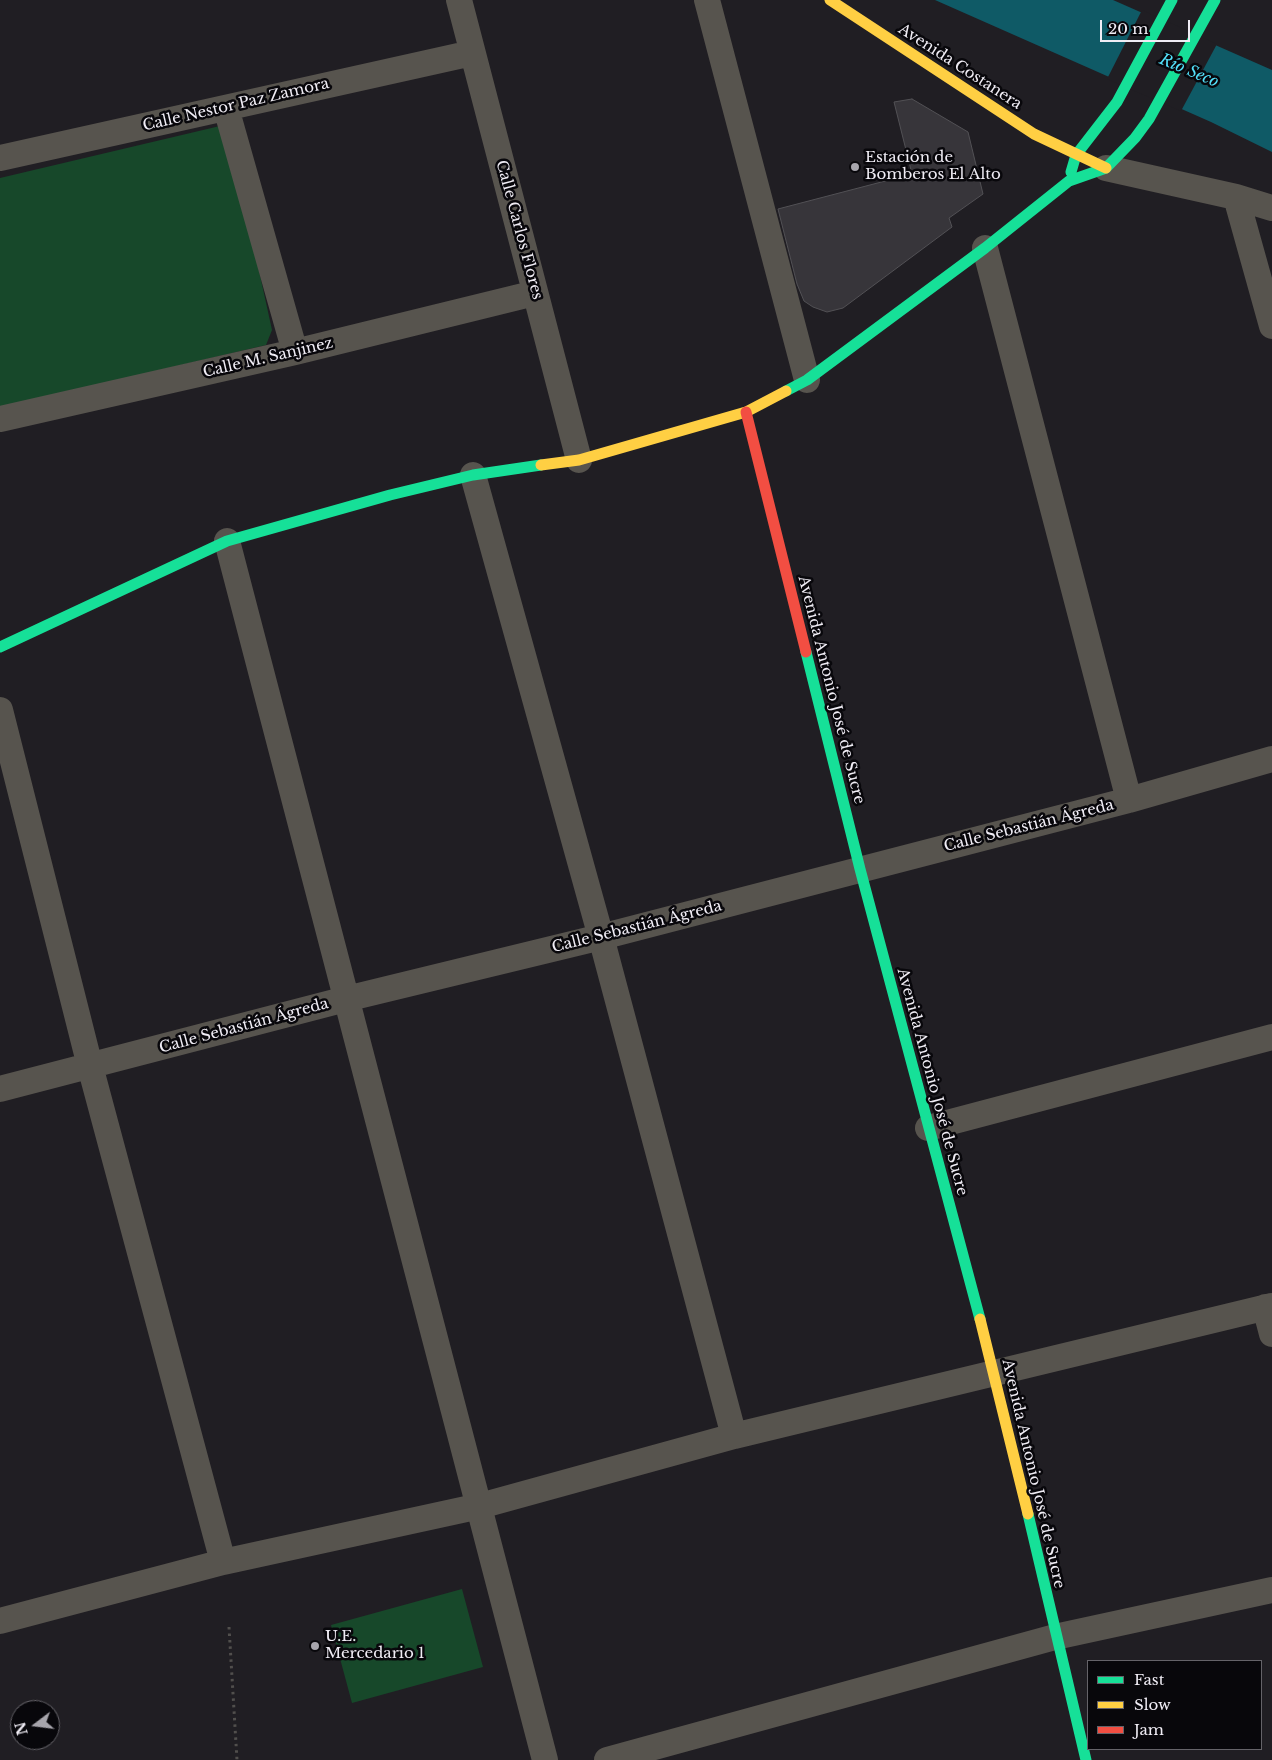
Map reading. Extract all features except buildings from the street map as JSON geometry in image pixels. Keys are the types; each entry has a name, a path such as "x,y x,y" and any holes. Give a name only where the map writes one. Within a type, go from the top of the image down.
{"main road":[{"name":"Avenida Costanera","path":"830,0 1034,134 1106,168"},
{"path":"1069,181 1076,155 1117,102 1172,0"},
{"path":"0,647 227,540 390,494 473,475 579,460 746,412 807,380 985,248 1069,181 1106,168 1135,138 1149,119 1212,4"},
{"name":"Avenida Antonio José de Sucre","path":"746,412 860,869 994,1372 1055,1637 1086,1760"}],"street":[{"name":"Calle Carlos Flores","path":"459,0 579,460"},
{"path":"706,0 807,380"},
{"name":"Calle Nestor Paz Zamora","path":"0,158 472,53"},
{"path":"226,108 295,352"},
{"path":"1106,168 1236,197 1272,208"},
{"path":"1236,197 1272,326"},
{"path":"985,248 1129,800"},
{"name":"Calle M. Sanjinez","path":"0,419 295,352 535,293"},
{"path":"473,475 601,937 734,1436"},
{"path":"227,540 545,1760"},
{"path":"0,710 90,1066 223,1562"},
{"name":"Calle Sebastián Ágreda","path":"0,1090 346,999 601,937 1129,800 1272,760"},
{"path":"928,1128 1272,1037"},
{"path":"0,1621 223,1562 480,1506 734,1436 1269,1306 1272,1334"},
{"path":"607,1760 1055,1637 1272,1590"}],"path":[{"path":"229,1627 236,1760"}],"green space":[{"path":"220,126 229,134 272,330 266,345 0,408 0,178"},
{"path":"462,1589 483,1667 352,1703 331,1625"}],"water":[{"name":"Río Seco","path":"935,0 1113,0 1272,70 1272,152 1211,122"}],"pier":[{"path":"1142,10 1217,44 1181,111 1107,79"}],"traffic: fast":[{"path":"1071,172 1076,155 1117,102 1172,0"},
{"path":"786,391 807,380 985,248 1069,181 1106,168 1135,138 1149,119 1215,0"},
{"path":"0,647 227,541 390,495 473,475 541,465"},
{"path":"806,652 860,869 980,1319"},
{"path":"1028,1514 1086,1760"}],"traffic: slow":[{"path":"830,0 1034,134 1106,168"},
{"path":"541,465 579,460 746,412 786,391"},
{"path":"980,1319 1028,1514"}],"traffic: jam":[{"path":"746,412 806,652"}],"place":[{"name":"Estación de Bomberos El Alto","path":"855,167"},
{"name":"U.E. Mercedario 1","path":"315,1646"}]}
